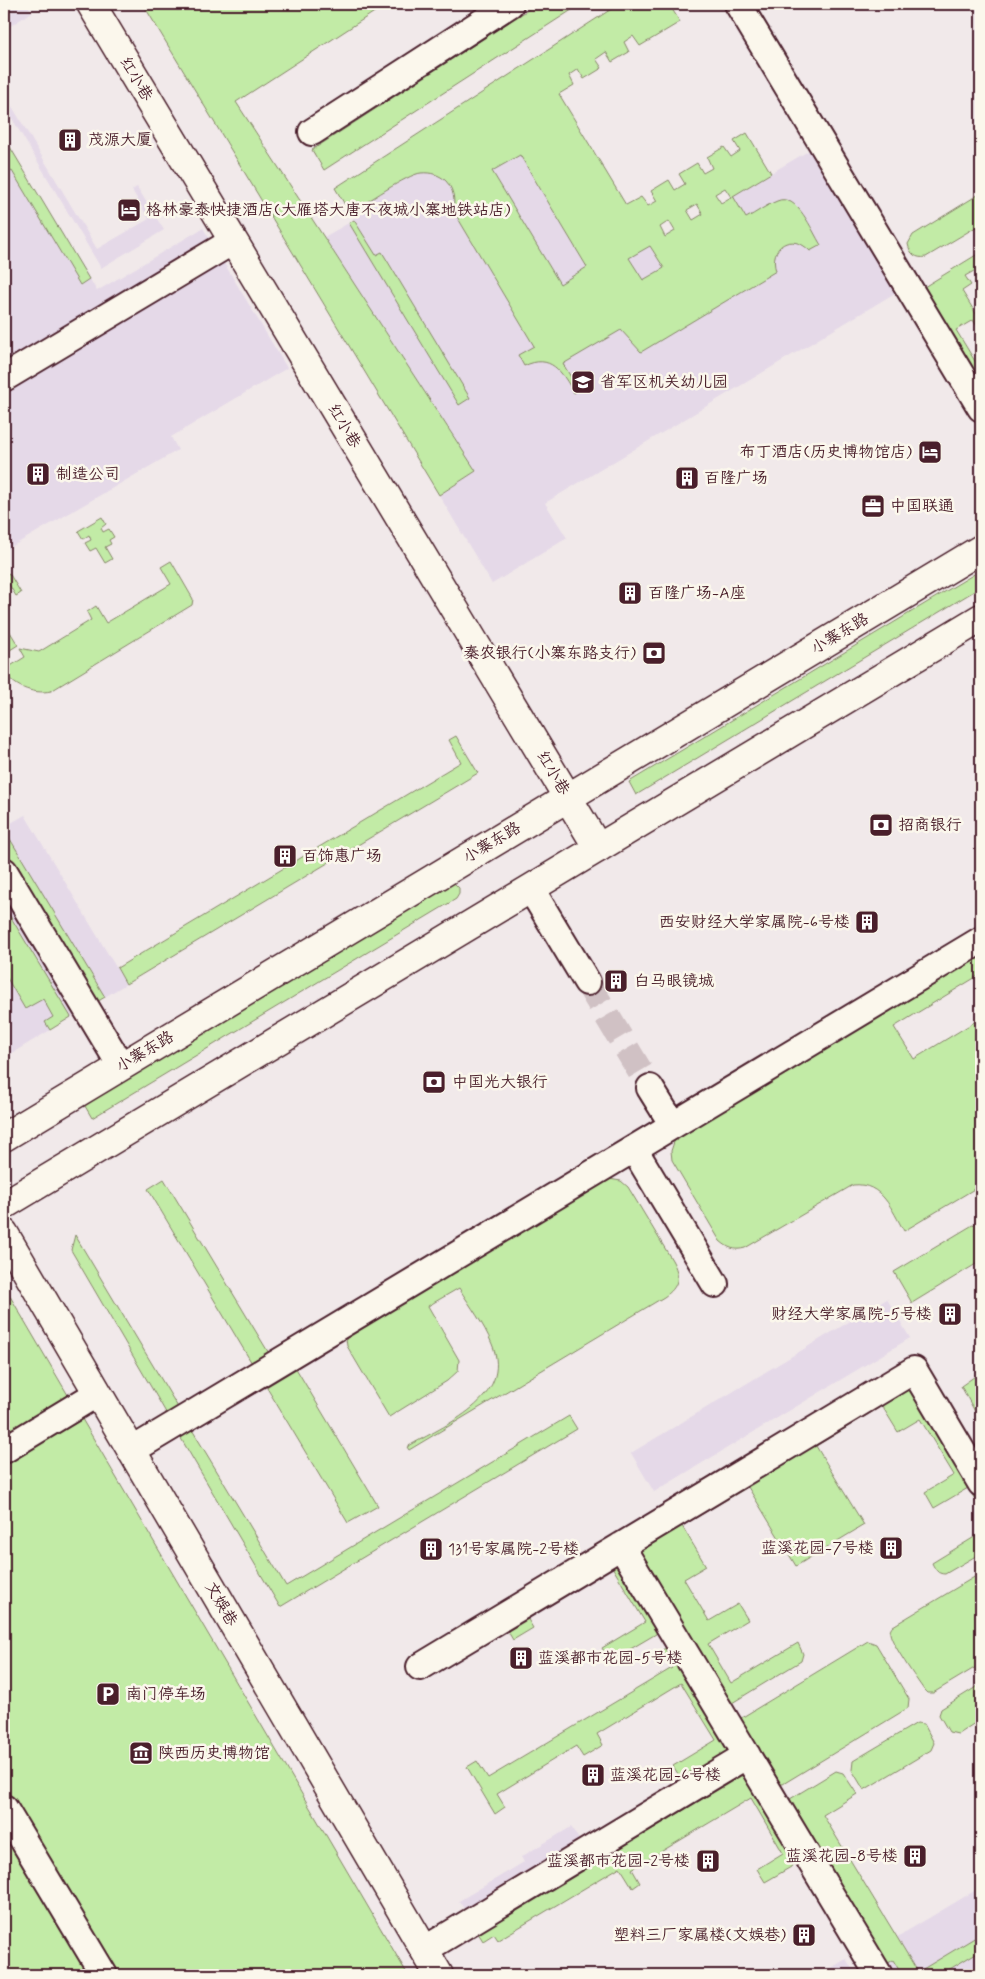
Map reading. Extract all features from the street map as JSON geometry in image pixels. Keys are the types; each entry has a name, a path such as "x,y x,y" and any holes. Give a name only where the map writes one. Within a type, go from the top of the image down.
{"main road":[{"name":"红小巷","path":"91,4 598,848"},
{"name":"小寨东路","path":"4,1137 981,549"},
{"path":"4,1206 598,848 980,621"},
{"name":"文娱巷","path":"4,1233 439,1975"}],"street":[{"path":"312,132 510,4"},
{"path":"738,4 981,408"},
{"path":"4,378 233,240"},
{"path":"4,871 121,1066"},
{"path":"531,889 587,982"},
{"path":"131,1451 981,940"},
{"path":"650,1088 673,1125"},
{"path":"634,1149 715,1284"},
{"path":"420,1667 914,1370 981,1483"},
{"path":"4,1450 98,1393"},
{"path":"621,1546 879,1975"},
{"path":"424,1950 747,1756"},
{"path":"4,1808 104,1975"}],"shaded area":[{"path":"4,4 27,4 32,12 4,30"},
{"name":"省军区机关幼儿园","path":"537,57 650,245 810,150 895,293 545,503 567,538 492,584 439,495 476,471 324,237 354,220 335,188"},
{"path":"4,93 97,249 149,219 132,190 137,187 164,230 101,268 4,105"},
{"path":"4,137 97,291 203,228 287,368 171,437 178,450 4,551"},
{"path":"25,815 126,984 4,1058 4,827"},
{"path":"887,1299 910,1338 654,1492 631,1453"},
{"path":"571,1827 580,1841 465,1910 459,1901 524,1862 521,1857"},
{"path":"981,1887 981,1975 868,1975 906,1952 897,1937"},
{"path":"846,1959 856,1975 820,1975"}],"green space":[{"path":"143,4 172,4 177,10 187,4 375,4 379,9 236,102 476,471 439,495"},
{"path":"537,4 581,4 324,170 312,150"},
{"path":"619,4 669,4 680,22 640,46 633,36 624,42 629,52 612,62 606,52 596,59 602,68 584,79 578,69 569,75 574,85 559,94 626,205 641,197 648,206 657,201 651,191 669,180 675,190 685,184 679,174 697,163 703,173 712,168 707,157 724,147 731,157 740,151 734,141 747,133 771,173 733,196 746,218 777,201 791,202 803,214 821,245 810,251 803,245 796,243 789,242 783,244 775,255 776,271 641,352 621,330 563,364 579,390 574,393 560,372 549,363 533,363 524,366 518,355 534,346 453,210 454,199 452,191 444,179 435,174 428,173 421,173 406,178 350,213 335,188","holes":["520,155 587,267 560,284 492,171","725,188 731,197 721,203 715,194","697,204 703,214 693,220 687,210","669,221 675,231 665,237 660,227","650,246 664,268 643,280 629,258"]},
{"path":"4,137 89,279 80,285 12,171 4,175"},
{"path":"981,193 981,224 926,257 916,256 910,251 908,244 913,235"},
{"path":"354,220 376,255 382,252 470,398 459,405 349,223"},
{"path":"981,252 981,267 965,276 971,285 962,291 978,317 981,316 981,327 979,329 973,320 956,330 981,371 981,382 924,287"},
{"path":"102,517 106,524 101,528 103,532 109,529 114,537 109,540 111,544 105,547 112,559 105,563 96,548 90,551 85,543 91,540 89,535 83,539 78,531"},
{"path":"171,561 193,599 192,605 51,691 37,692 23,688 7,676 4,670 25,657 20,648 39,652 91,620 87,612 96,606 106,623 171,584 161,567"},
{"path":"981,570 981,587 636,795 629,782"},
{"path":"9,573 21,593 16,596 8,583 4,586 4,576"},
{"path":"7,627 18,645 10,650 4,640 4,629"},
{"path":"456,736 478,773 126,984 117,968 461,762 449,740"},
{"path":"4,829 105,997 95,1003 4,852"},
{"path":"449,882 454,883 459,888 459,894 456,899 92,1118 82,1101"},
{"path":"4,906 71,1017 50,1030 45,1022 53,1017 43,999 25,1009 4,973"},
{"path":"981,955 981,974 894,1027 914,1059 981,1018 981,1185 904,1231 890,1206 879,1193 863,1185 853,1185 745,1248 732,1248 720,1241 672,1160 671,1151 675,1139"},
{"path":"164,1179 270,1355 253,1365 148,1189"},
{"path":"609,1179 621,1181 628,1187 672,1260 677,1271 677,1281 673,1289 664,1297 409,1450 407,1447 456,1419 472,1408 485,1395 494,1380 496,1363 492,1344 485,1329 459,1288 428,1306 459,1360 458,1371 447,1381 389,1417 347,1346 346,1339 349,1334"},
{"path":"981,1220 981,1261 912,1303 894,1272"},
{"path":"75,1235 179,1409 168,1416 71,1250"},
{"name":"陕西历史博物馆","path":"4,1286 408,1975 4,1975"},
{"path":"294,1365 378,1506 348,1523 264,1383"},
{"path":"981,1372 981,1416 978,1417 961,1386"},
{"path":"907,1385 926,1407 981,1498 981,1509 968,1488 934,1508 925,1492 954,1475 920,1419 898,1432 882,1406 816,1446 864,1525 796,1566 748,1487 682,1526 706,1566 684,1579 709,1621 738,1604 748,1620 708,1644 731,1683 798,1643 803,1654 801,1661 732,1703 730,1702 637,1549"},
{"path":"569,1416 577,1429 280,1607 179,1435 191,1428 286,1586"},
{"path":"981,1533 981,1553 945,1574 937,1571 932,1563"},
{"path":"617,1561 658,1630 656,1634 610,1661 602,1648 645,1622 611,1565 526,1616 533,1628 513,1640 506,1628"},
{"path":"981,1573 981,1664 933,1693 927,1693 910,1670 891,1638 891,1629"},
{"path":"868,1641 876,1644 909,1699 908,1708 783,1784 778,1784 740,1720 741,1718"},
{"path":"669,1648 728,1748 726,1753 682,1780 673,1766 716,1740 681,1683 597,1734 603,1745 583,1757 576,1746 497,1794 505,1807 495,1814 467,1767 477,1761 488,1778 672,1668 662,1650"},
{"path":"981,1684 981,1719 958,1734 949,1732 939,1715 941,1709"},
{"path":"917,1723 924,1724 934,1743 931,1750 864,1790 852,1770 853,1761"},
{"path":"836,1771 843,1773 857,1794 823,1815 918,1972 981,1934 981,1950 940,1975 902,1975 893,1960 884,1966 789,1801"},
{"path":"741,1776 746,1777 796,1856 791,1867 765,1882 757,1869 783,1853 751,1798 632,1869 640,1883 633,1888 620,1867 498,1940 494,1934 483,1941 478,1933"}],"tunnel":[{"path":"587,982 650,1088"}],"place":[{"name":"茂源大厦","path":"70,140"},
{"name":"格林豪泰快捷酒店(大雁塔大唐不夜城小寨地铁站店)","path":"129,210"},
{"name":"省军区机关幼儿园","path":"583,382"},
{"name":"布丁酒店(历史博物馆店)","path":"930,452"},
{"name":"制造公司","path":"38,474"},
{"name":"百隆广场","path":"687,478"},
{"name":"中国联通","path":"873,506"},
{"name":"百隆广场-A座","path":"630,593"},
{"name":"秦农银行(小寨东路支行)","path":"654,653"},
{"name":"招商银行","path":"881,825"},
{"name":"百饰惠广场","path":"285,856"},
{"name":"西安财经大学家属院-6号楼","path":"867,922"},
{"name":"白马眼镜城","path":"616,981"},
{"name":"中国光大银行","path":"434,1082"},
{"name":"财经大学家属院-5号楼","path":"950,1314"},
{"name":"蓝溪花园-7号楼","path":"891,1548"},
{"name":"131号家属院-2号楼","path":"431,1549"},
{"name":"蓝溪都市花园-5号楼","path":"521,1658"},
{"name":"南门停车场","path":"108,1694"},
{"name":"陕西历史博物馆","path":"141,1753"},
{"name":"蓝溪花园-6号楼","path":"593,1775"},
{"name":"蓝溪花园-8号楼","path":"915,1856"},
{"name":"蓝溪都市花园-2号楼","path":"708,1861"},
{"name":"塑料三厂家属楼(文娱巷)","path":"804,1935"}]}
